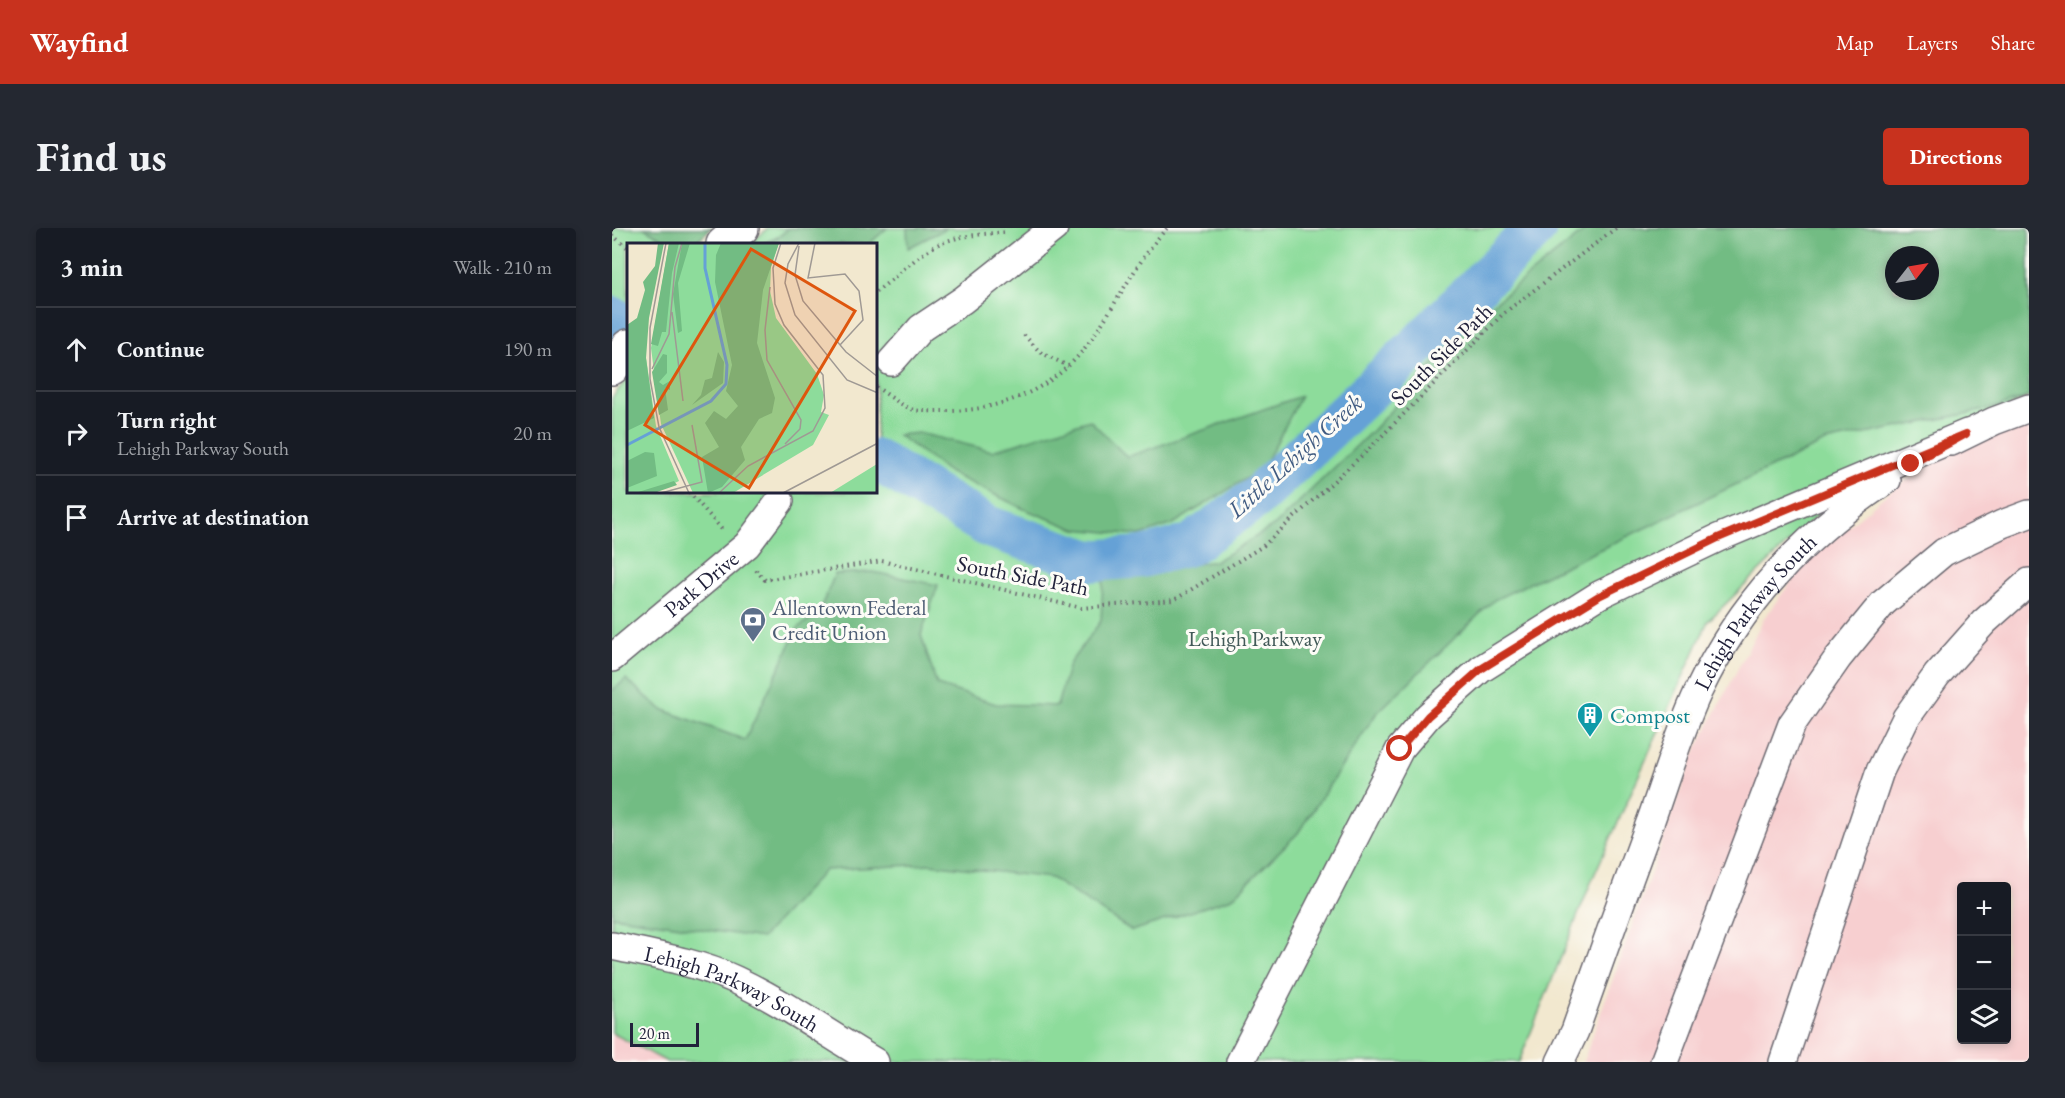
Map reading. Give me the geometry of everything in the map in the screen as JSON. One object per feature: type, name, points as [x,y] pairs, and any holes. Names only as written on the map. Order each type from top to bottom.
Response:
[{"type":"main road","points":[[612,368],[627,347]]},
{"type":"lane","points":[[891,362],[921,328],[963,300],[1049,232]]},
{"type":"lane","name":"Lehigh Parkway South","points":[[1560,1062],[1575,1031],[1676,745],[1698,692],[1726,642],[1753,601],[1785,563],[1820,529],[1859,499],[1911,464],[1966,434],[2029,408]]},
{"type":"lane","points":[[1240,1062],[1400,749],[1428,716],[1481,669],[1599,596],[1718,538],[1966,434]]},
{"type":"lane","name":"Park Drive","points":[[612,658],[740,552],[780,501]]},
{"type":"lane","points":[[1664,1062],[1792,724],[1838,658],[1883,603],[1944,552],[2002,524],[2029,514]]},
{"type":"lane","points":[[1783,1062],[1880,771],[1906,718],[1937,675],[1984,622],[2029,582]]},
{"type":"lane","name":"Lehigh Parkway South","points":[[612,946],[664,957],[734,979],[761,992],[875,1062]]},
{"type":"path","points":[[878,388],[912,409],[958,412],[989,408],[1032,391],[1054,379],[1084,349],[1152,244],[1167,228]]},
{"type":"path","name":"South Side Path","points":[[691,494],[765,580],[882,561],[1081,608],[1174,600],[1263,546],[1370,448],[1504,313],[1616,228]]},
{"type":"path","points":[[878,290],[937,245],[987,234],[1017,231],[1049,232]]},
{"type":"path","points":[[612,235],[627,247]]},
{"type":"path","points":[[1024,335],[1040,352],[1068,366]]},
{"type":"shaded area","points":[[2029,421],[2029,1062],[1583,1062],[1693,756],[1764,618],[1806,562],[1893,489],[1955,449]]},
{"type":"shaded area","points":[[612,1033],[667,1062],[612,1062]]},
{"type":"green space","points":[[612,228],[711,228],[695,243],[627,243],[627,314],[612,333]]},
{"type":"green space","points":[[644,228],[711,228],[695,243],[669,243]]},
{"type":"green space","name":"Lehigh Parkway","points":[[768,228],[2029,228],[2029,397],[1844,489],[1708,621],[1592,880],[1519,1062],[667,1062],[612,1033],[612,398],[627,378],[627,494],[878,494],[878,243],[751,243]]},
{"type":"green space","points":[[789,228],[887,228],[870,243],[764,243],[778,237]]},
{"type":"green space","points":[[907,228],[947,228],[908,248]]},
{"type":"green space","points":[[1588,228],[2029,228],[2029,397],[1990,409],[1825,442],[1494,600],[1376,714],[1298,833],[1232,898],[1132,931],[1051,878],[930,864],[825,870],[762,938],[612,916],[612,691],[626,679],[661,709],[745,740],[798,628],[819,612],[835,574],[873,572],[938,585],[921,635],[937,685],[996,704],[1057,706],[1069,664],[1101,621],[1103,581],[1134,573],[1216,561],[1275,525],[1372,431],[1474,319]]},
{"type":"green space","points":[[1301,396],[1263,468],[1173,524],[1140,535],[1075,529],[1024,509],[950,473],[898,435],[919,433],[992,451],[1090,420],[1127,457]]},
{"type":"waterway","name":"Little Lehigh Creek","points":[[878,461],[989,527],[1090,561],[1142,557],[1190,545],[1256,498],[1416,347],[1536,228]]},
{"type":"waterway","name":"Little Lehigh Creek","points":[[612,317],[627,325]]},
{"type":"place","name":"Allentown Federal Credit Union","points":[[753,643]]},
{"type":"place","name":"Compost","points":[[1590,738]]},
{"type":"route","points":[[1400,749],[1428,716],[1481,669],[1599,596],[1718,538],[1966,434],[1911,464]]}]
